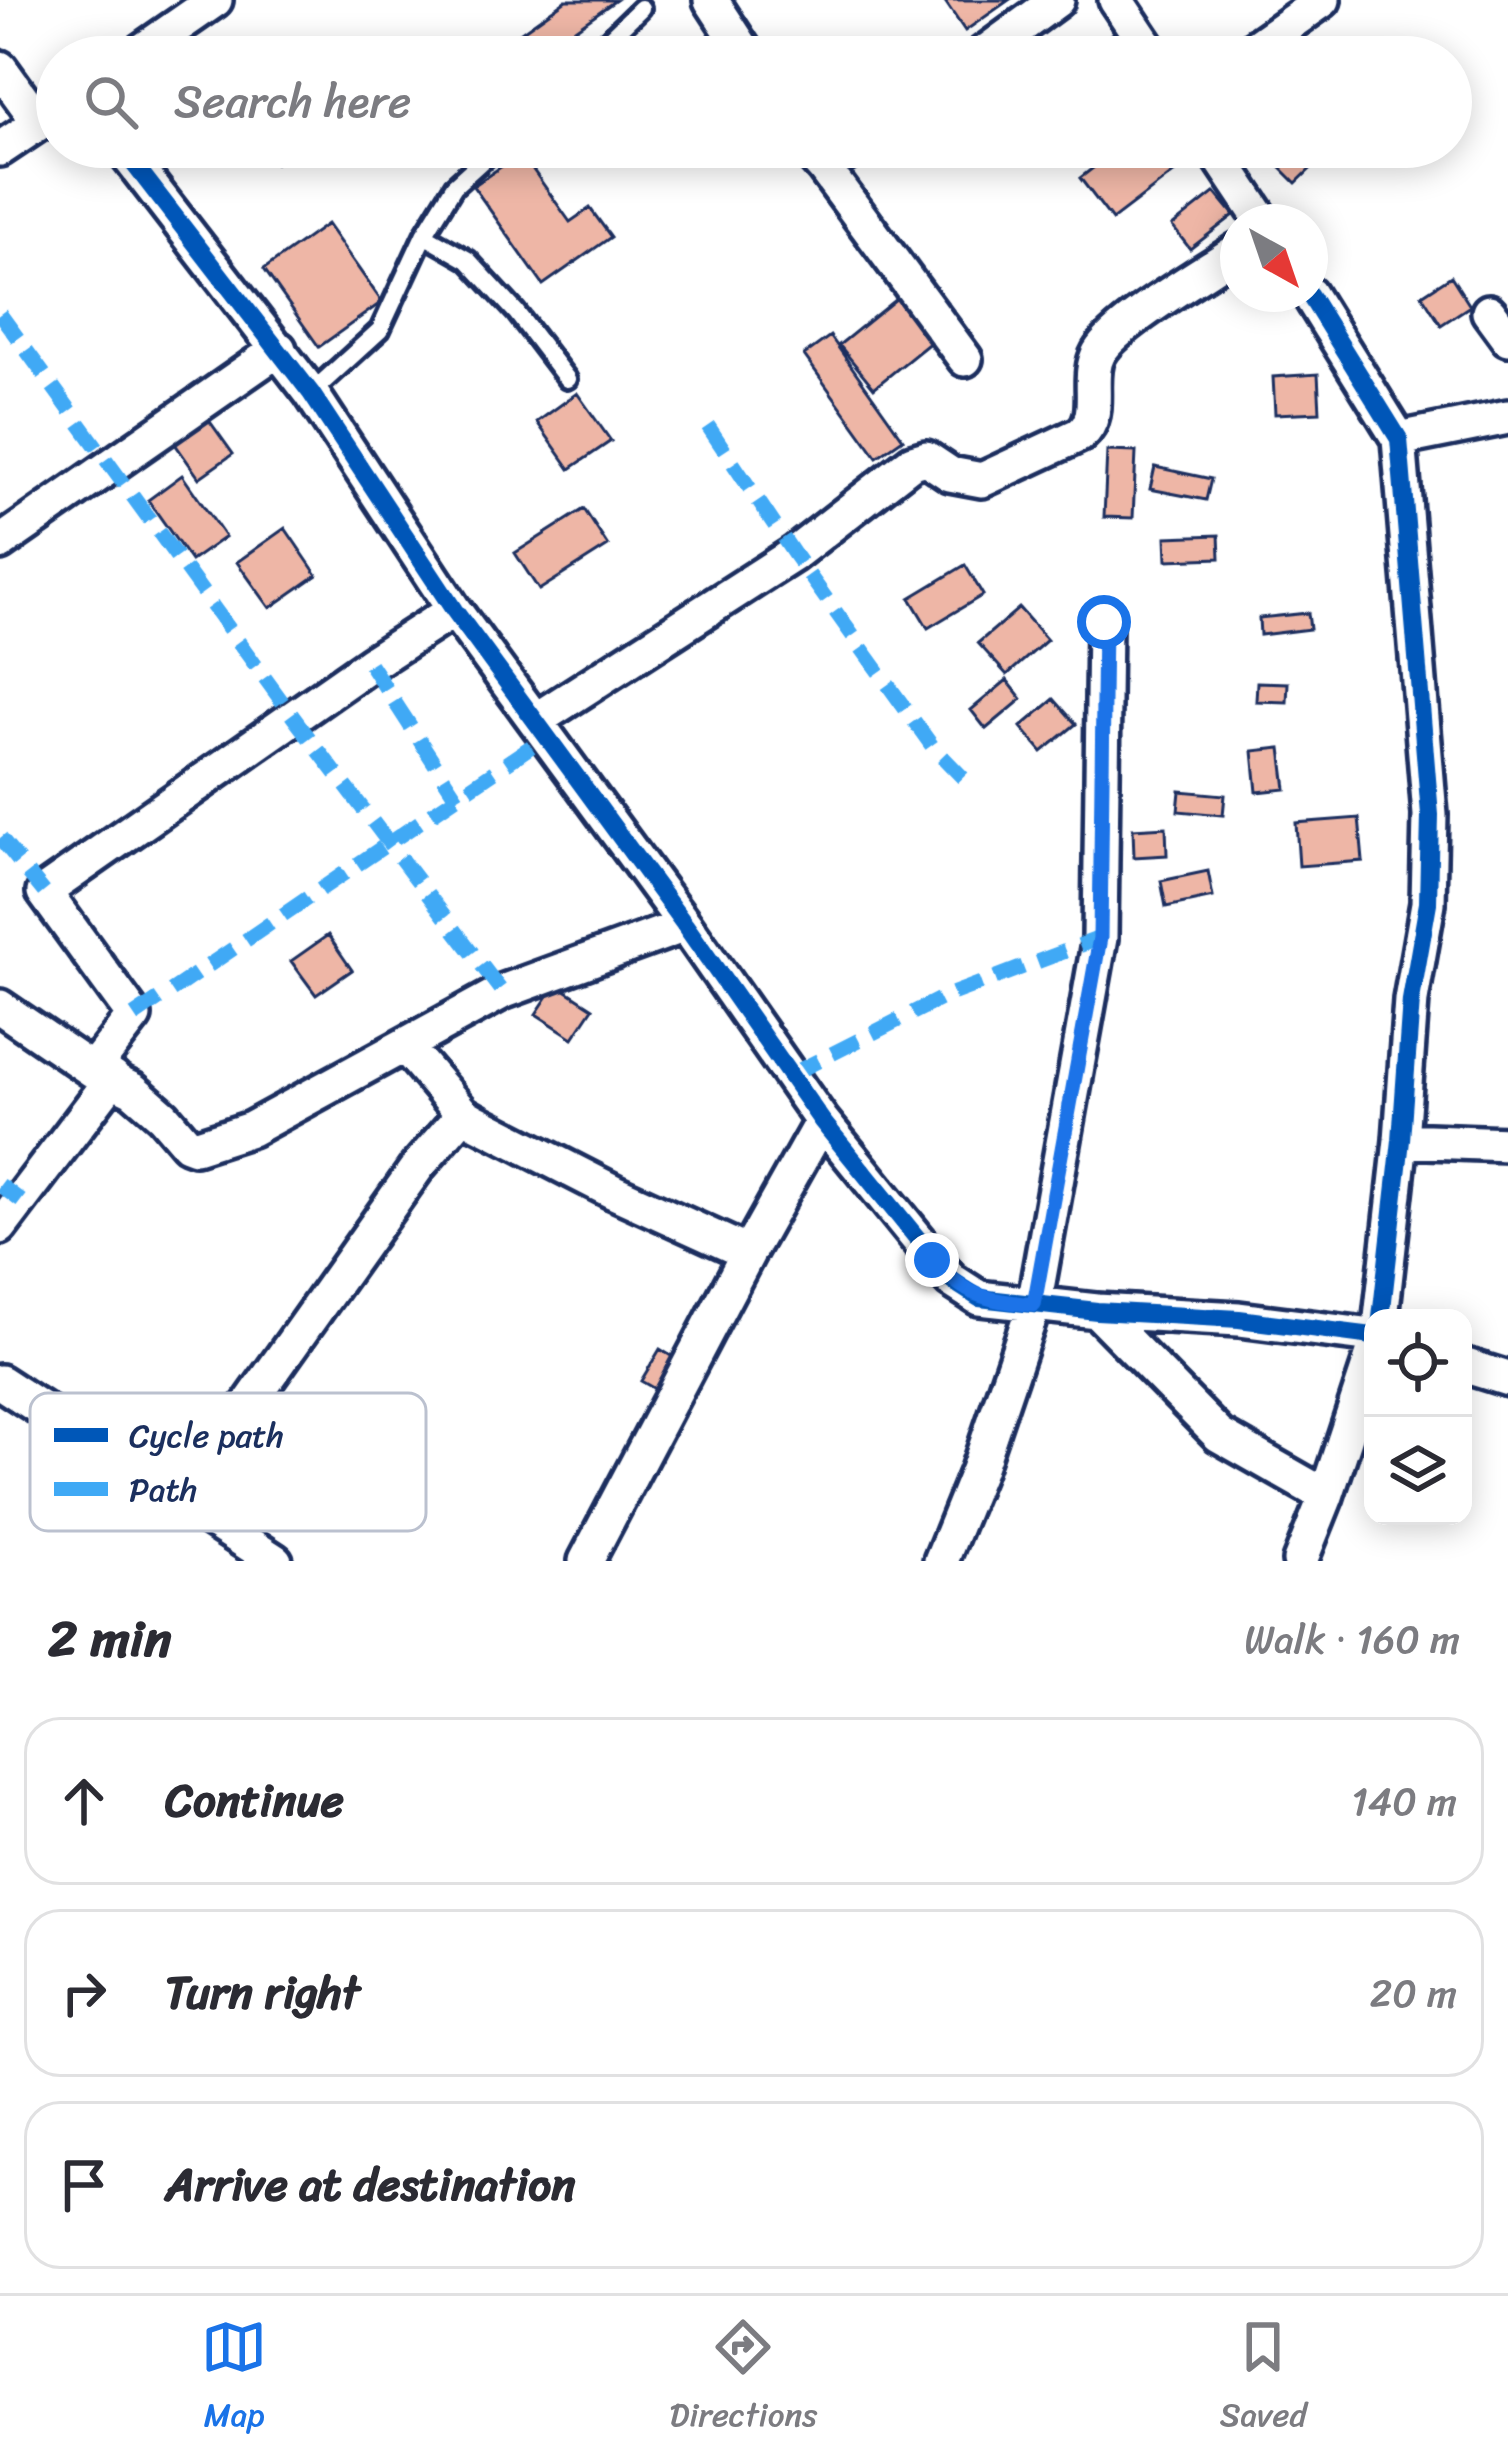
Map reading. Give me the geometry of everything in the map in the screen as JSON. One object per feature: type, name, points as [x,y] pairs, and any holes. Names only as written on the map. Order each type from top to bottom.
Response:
[{"type":"street","points":[[164,36],[215,0]]},
{"type":"street","points":[[711,0],[734,36]]},
{"type":"street","points":[[1008,36],[1057,0]]},
{"type":"street","points":[[1116,0],[1140,36]]},
{"type":"street","points":[[1272,36],[1323,0]]},
{"type":"street","points":[[0,68],[36,104]]},
{"type":"street","points":[[0,149],[36,124]]},
{"type":"street","points":[[137,168],[311,393],[454,610],[822,1121],[951,1280],[979,1298],[1239,1319],[1364,1335]]},
{"type":"street","points":[[823,168],[965,359]]},
{"type":"street","points":[[1227,168],[1251,204]]},
{"type":"street","points":[[536,720],[794,554],[912,463],[926,458],[950,474],[982,480],[1081,434],[1092,421],[1094,366],[1107,342],[1220,263]]},
{"type":"street","points":[[1320,312],[1399,439],[1430,815],[1428,903],[1411,1000],[1382,1309]]},
{"type":"street","points":[[0,543],[279,349]]},
{"type":"street","points":[[1399,439],[1508,417]]},
{"type":"street","points":[[0,1227],[102,1074],[134,1016],[44,892],[454,610]]},
{"type":"street","points":[[941,1561],[978,1470],[1034,1305],[1100,938],[1104,622]]},
{"type":"street","points":[[0,1007],[133,1090],[195,1148],[250,1129],[502,992],[685,925]]},
{"type":"street","points":[[404,1046],[463,1114],[614,1192],[748,1253]]},
{"type":"street","points":[[257,1393],[418,1166],[463,1114]]},
{"type":"street","points":[[586,1561],[822,1121]]},
{"type":"street","points":[[1401,1140],[1508,1144]]},
{"type":"street","points":[[1097,1311],[1219,1435],[1326,1496]]},
{"type":"street","points":[[1472,1368],[1508,1379]]},
{"type":"street","points":[[1300,1561],[1364,1381]]},
{"type":"street","points":[[0,1382],[30,1402]]},
{"type":"street","points":[[227,1531],[275,1561]]},
{"type":"lane","points":[[612,36],[641,8]]},
{"type":"lane","points":[[311,393],[380,330],[424,235],[454,186],[474,168]]},
{"type":"lane","points":[[424,235],[467,260],[516,312],[567,379]]},
{"type":"building","points":[[566,0],[616,0],[565,36],[515,36]]},
{"type":"building","points":[[944,0],[1009,0],[965,31]]},
{"type":"building","points":[[499,168],[532,168],[570,222],[590,208],[611,237],[543,285],[473,186]]},
{"type":"building","points":[[1093,168],[1180,168],[1112,220],[1080,178]]},
{"type":"building","points":[[1281,168],[1311,168],[1296,183]]},
{"type":"building","points":[[1215,192],[1225,204],[1220,204],[1220,226],[1190,249],[1172,226]]},
{"type":"building","points":[[327,224],[382,302],[319,347],[264,269]]},
{"type":"building","points":[[1451,276],[1470,306],[1441,325],[1422,295]]},
{"type":"building","points":[[902,294],[937,337],[874,388],[839,345]]},
{"type":"building","points":[[830,336],[903,439],[877,457],[804,355]]},
{"type":"building","points":[[1318,374],[1320,412],[1275,414],[1273,377]]},
{"type":"building","points":[[577,393],[611,441],[570,469],[537,422]]},
{"type":"building","points":[[206,416],[233,454],[199,478],[173,441]]},
{"type":"building","points":[[1107,451],[1136,452],[1133,518],[1104,517]]},
{"type":"building","points":[[1155,467],[1211,479],[1206,500],[1150,489]]},
{"type":"building","points":[[182,475],[225,537],[191,561],[148,500]]},
{"type":"building","points":[[584,509],[608,546],[539,590],[515,553]]},
{"type":"building","points":[[285,528],[317,575],[270,608],[237,562]]},
{"type":"building","points":[[1219,535],[1220,558],[1167,560],[1166,537]]},
{"type":"building","points":[[965,565],[983,595],[928,628],[910,598]]},
{"type":"building","points":[[1019,608],[1047,640],[1007,675],[978,643]]},
{"type":"building","points":[[1308,613],[1310,629],[1260,635],[1259,618]]},
{"type":"building","points":[[1007,680],[1022,699],[986,729],[971,710]]},
{"type":"building","points":[[1257,682],[1288,683],[1287,702],[1256,701]]},
{"type":"building","points":[[1054,699],[1076,724],[1042,752],[1021,727]]},
{"type":"building","points":[[1281,748],[1286,789],[1257,792],[1253,751]]},
{"type":"building","points":[[1180,791],[1225,795],[1223,815],[1178,811]]},
{"type":"building","points":[[1359,818],[1363,861],[1299,866],[1296,823]]},
{"type":"building","points":[[1166,827],[1167,855],[1134,857],[1133,829]]},
{"type":"building","points":[[1208,871],[1213,897],[1166,907],[1161,881]]},
{"type":"building","points":[[328,935],[352,970],[316,995],[291,961]]},
{"type":"building","points":[[556,984],[593,1008],[573,1038],[536,1014]]},
{"type":"building","points":[[660,1349],[679,1361],[660,1392],[641,1381]]},
{"type":"marked path","points":[[0,314],[294,718],[502,992]]},
{"type":"marked path","points":[[708,426],[932,746],[968,783]]},
{"type":"marked path","points":[[370,664],[457,798]]},
{"type":"marked path","points":[[134,1016],[545,737]]},
{"type":"marked path","points":[[0,838],[44,892]]},
{"type":"marked path","points":[[792,1074],[944,997],[1100,938]]},
{"type":"marked path","points":[[0,1185],[21,1201]]},
{"type":"cycle path","points":[[137,168],[311,393],[454,610],[822,1121],[951,1280],[979,1298],[1239,1319],[1364,1335]]},
{"type":"cycle path","points":[[1320,312],[1399,439],[1430,815],[1428,903],[1411,1000],[1382,1309]]},
{"type":"route","points":[[932,1260],[951,1280],[979,1298],[1034,1305],[1104,902],[1104,622]]}]
